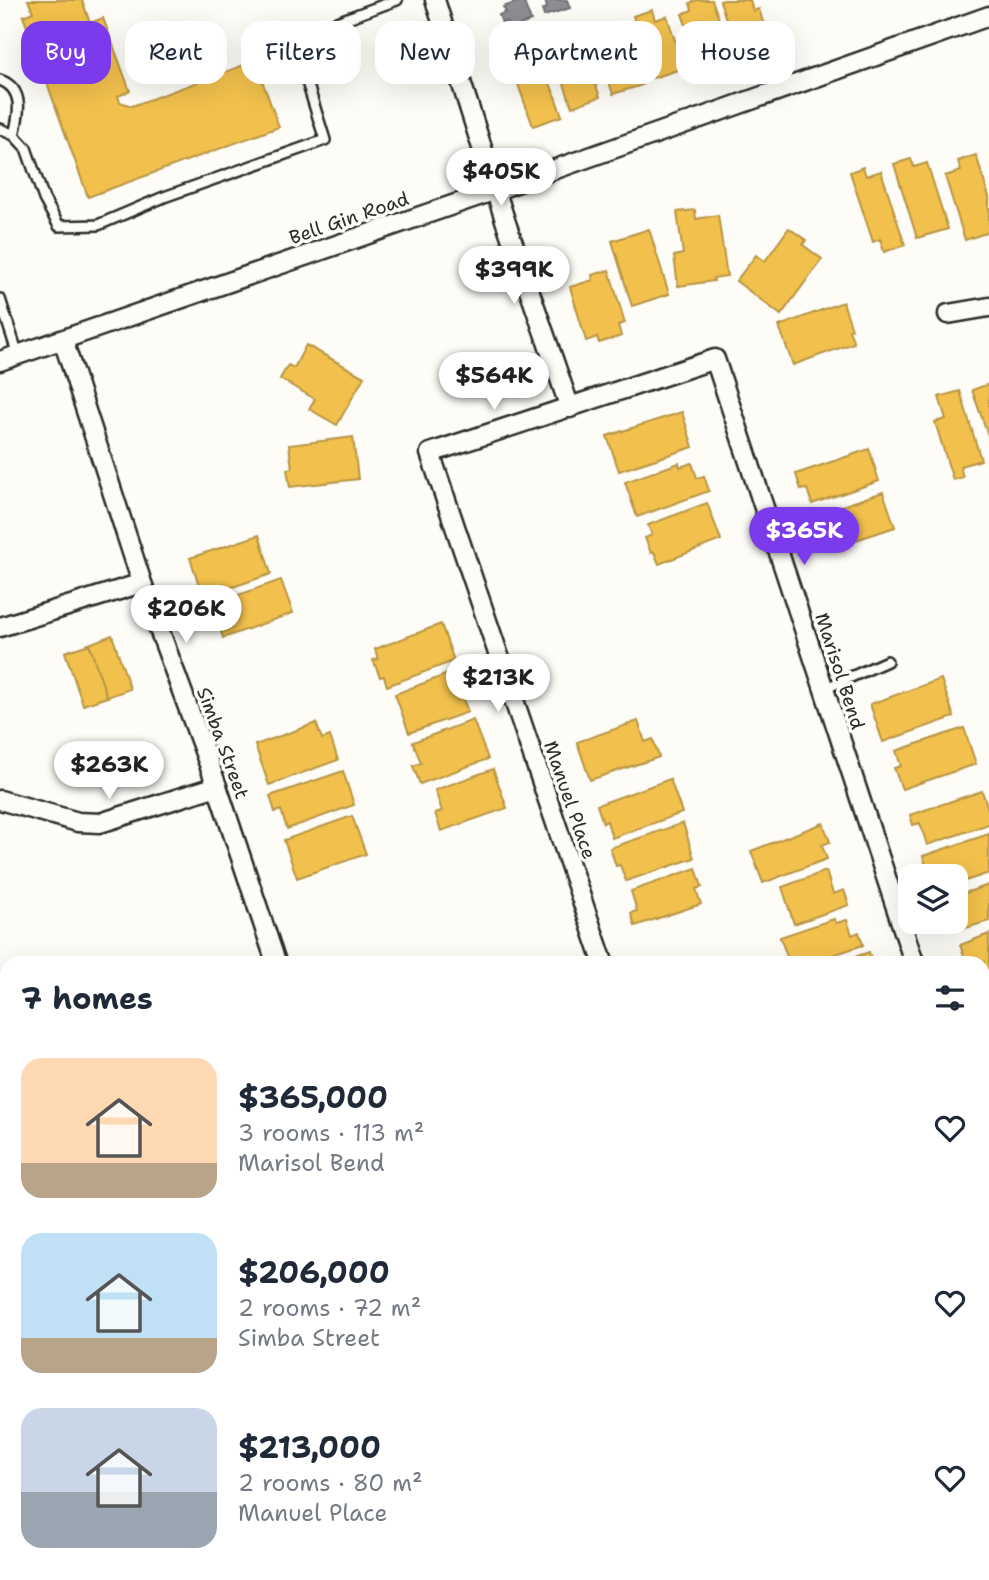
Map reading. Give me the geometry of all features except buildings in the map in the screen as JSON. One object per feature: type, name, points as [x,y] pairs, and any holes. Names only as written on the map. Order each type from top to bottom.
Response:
[{"type":"street","points":[[435,0],[495,190],[570,408]]},
{"type":"street","name":"Bell Gin Road","points":[[0,361],[989,16]]},
{"type":"street","points":[[948,314],[989,307]]},
{"type":"street","name":"Simba Street","points":[[63,340],[142,583],[217,786],[274,956]]},
{"type":"street","name":"Marisol Bend","points":[[430,453],[715,359],[912,956]]},
{"type":"street","name":"Manuel Place","points":[[430,453],[601,956]]},
{"type":"street","points":[[0,627],[142,583]]},
{"type":"street","points":[[0,800],[78,822],[100,823],[217,786]]},
{"type":"lane","points":[[0,129],[14,135],[26,148],[44,198],[59,226],[98,225],[164,197],[325,140],[298,53],[309,32],[397,0]]},
{"type":"lane","points":[[0,80],[6,82],[16,95],[20,110],[14,135]]},
{"type":"lane","points":[[0,299],[18,355]]},
{"type":"lane","points":[[824,689],[887,661]]}]
